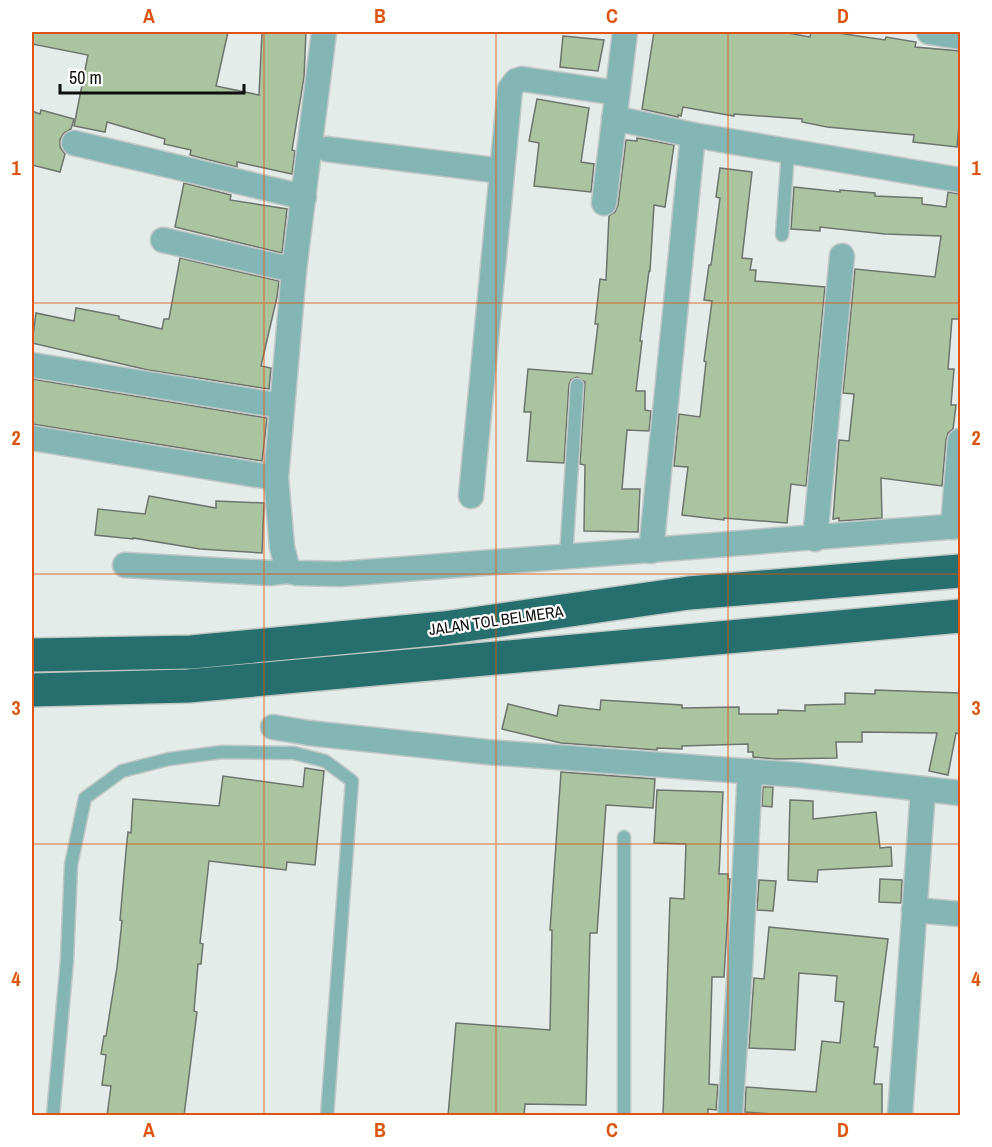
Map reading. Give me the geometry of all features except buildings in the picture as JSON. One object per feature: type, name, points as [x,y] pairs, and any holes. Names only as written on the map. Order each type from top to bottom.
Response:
[{"type":"highway","name":"JALAN TOL BELMERA","points":[[32,655],[191,652],[444,628],[689,593],[960,571]]},
{"type":"highway","name":"JALAN TOL BELMERA","points":[[32,690],[188,686],[960,616]]},
{"type":"street","points":[[288,571],[282,547],[276,478],[294,270],[324,32]]},
{"type":"street","points":[[604,203],[625,32]]},
{"type":"street","points":[[929,32],[960,37]]},
{"type":"street","points":[[471,496],[510,89],[516,81],[522,79],[617,93]]},
{"type":"street","points":[[614,118],[693,135],[788,151],[960,176]]},
{"type":"street","points":[[651,551],[693,135]]},
{"type":"street","points":[[75,144],[304,197]]},
{"type":"street","points":[[326,149],[502,171]]},
{"type":"street","points":[[163,240],[294,270]]},
{"type":"street","points":[[815,539],[842,256]]},
{"type":"street","points":[[32,365],[282,406]]},
{"type":"street","points":[[32,438],[276,478]]},
{"type":"street","points":[[125,565],[270,573],[288,571],[340,574],[957,527],[960,441]]},
{"type":"street","points":[[273,727],[487,752],[799,775],[960,793]]},
{"type":"street","points":[[730,1116],[750,771]]},
{"type":"street","points":[[900,1116],[923,789]]},
{"type":"street","points":[[914,910],[960,914]]},
{"type":"lane","points":[[782,235],[788,151]]},
{"type":"lane","points":[[566,557],[577,385]]},
{"type":"lane","points":[[53,1116],[67,960],[71,865],[85,798],[122,771],[169,759],[222,752],[294,753],[325,761],[352,782],[327,1116]]},
{"type":"lane","points":[[624,837],[624,1116]]}]
